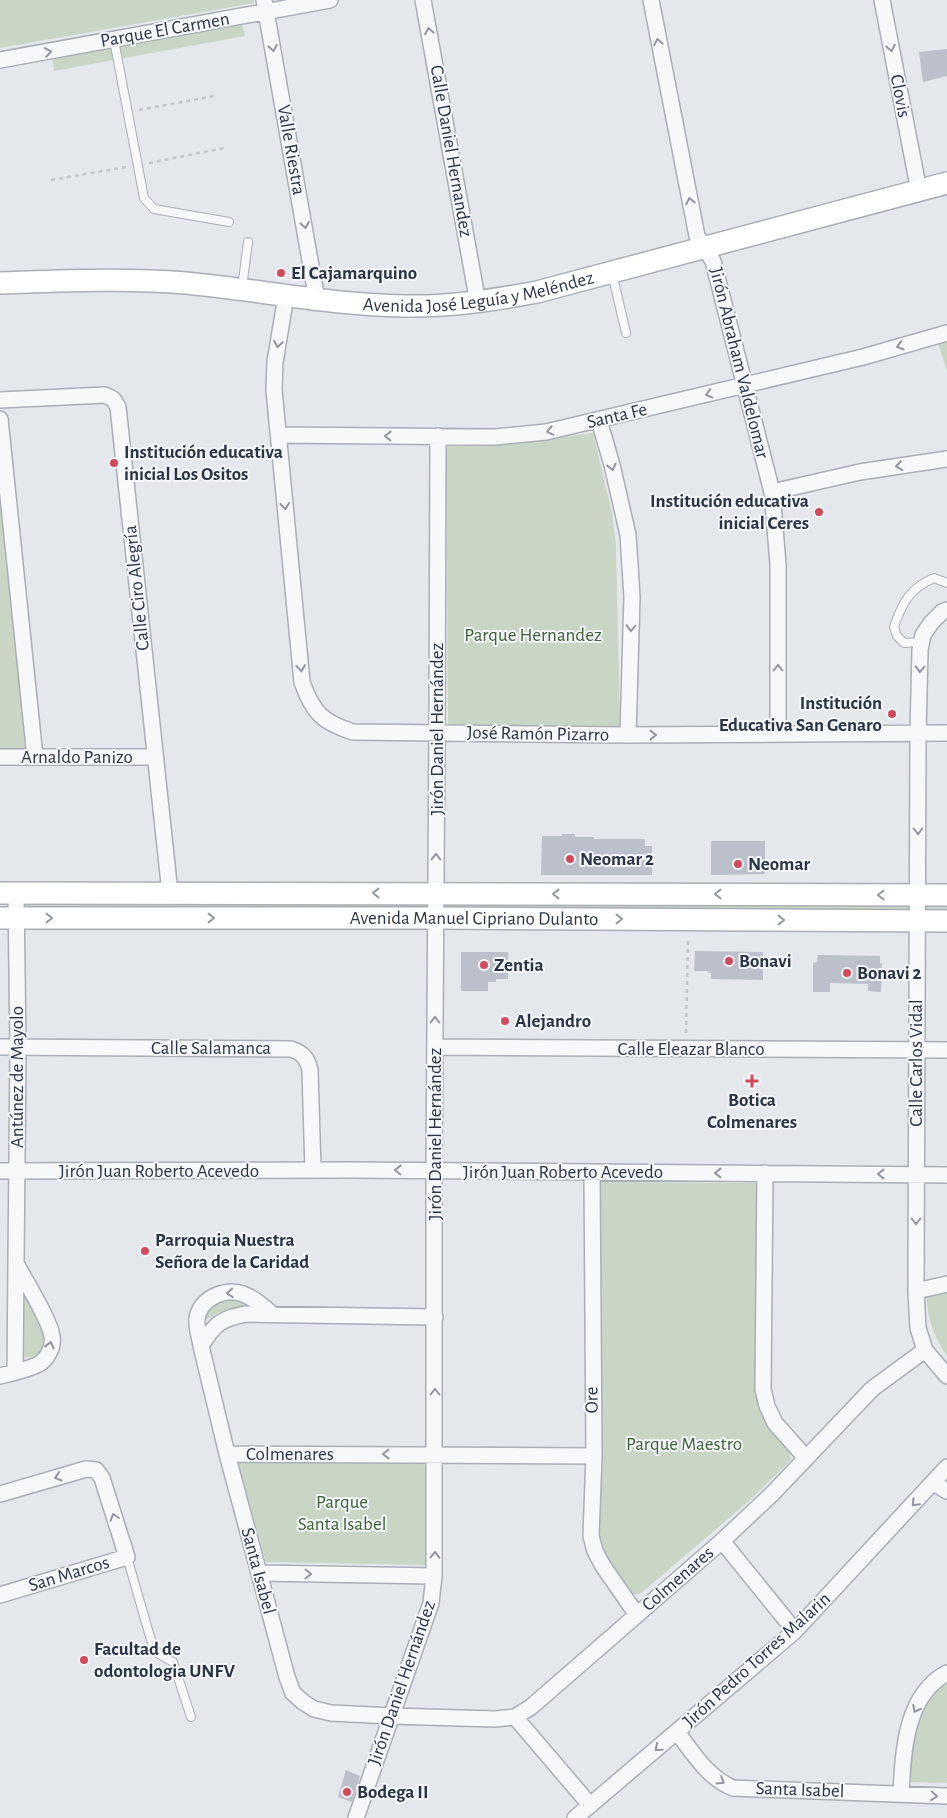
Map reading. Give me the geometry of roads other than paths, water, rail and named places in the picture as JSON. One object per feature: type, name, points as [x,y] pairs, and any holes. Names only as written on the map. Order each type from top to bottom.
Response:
[{"type":"main road","name":"Avenida José Leguía y Meléndez","points":[[0,283],[74,280],[148,281],[242,290],[317,300],[407,306],[478,302],[537,292],[612,273],[947,183]]},
{"type":"main road","name":"Avenida Manuel Cipriano Dulanto","points":[[8,893],[947,895]]},
{"type":"main road","name":"Avenida Manuel Cipriano Dulanto","points":[[8,918],[947,921]]},
{"type":"street","name":"Parque El Carmen","points":[[0,60],[114,40],[265,6],[330,0]]},
{"type":"street","name":"Calle Daniel Hernandez","points":[[423,0],[478,302]]},
{"type":"street","name":"Jirón Abraham Valdelomar","points":[[651,0],[697,236],[713,261],[772,492],[778,564],[778,734]]},
{"type":"street","name":"Clovis","points":[[882,0],[919,191]]},
{"type":"street","name":"Valle Riestra","points":[[265,6],[317,300]]},
{"type":"street","name":"José Ramón Pizarro","points":[[286,296],[275,362],[274,390],[302,682],[309,701],[319,714],[332,725],[353,732],[628,735],[947,733]]},
{"type":"street","name":"Santa Fe","points":[[278,435],[495,437],[546,432],[863,357],[947,333]]},
{"type":"street","name":"Calle Ciro Alegría","points":[[0,400],[105,395],[113,398],[118,406],[170,893]]},
{"type":"street","points":[[0,419],[36,757]]},
{"type":"street","points":[[599,420],[628,534],[632,597],[628,735]]},
{"type":"street","name":"Jirón Daniel Hernández","points":[[358,1817],[431,1603],[434,1576],[438,436]]},
{"type":"street","points":[[772,492],[860,472],[947,459]]},
{"type":"street","name":"Calle Carlos Vidal","points":[[947,610],[942,612],[931,623],[922,642],[918,733],[916,1050],[916,1291],[918,1328],[924,1350],[947,1376]]},
{"type":"street","name":"Arnaldo Panizo","points":[[0,757],[154,757]]},
{"type":"street","name":"Antúnez de Mayolo","points":[[8,893],[8,918],[18,1048],[15,1262],[7,1296],[7,1374],[38,1364],[46,1358],[51,1348],[52,1337],[42,1311],[15,1262]]},
{"type":"street","name":"Calle Salamanca","points":[[0,1047],[290,1048],[301,1053],[307,1060],[310,1070],[313,1170]]},
{"type":"street","name":"Calle Eleazar Blanco","points":[[436,1047],[947,1050]]},
{"type":"street","name":"Jirón Juan Roberto Acevedo","points":[[0,1172],[313,1170],[947,1175]]},
{"type":"street","name":"Ore","points":[[592,1172],[594,1456],[591,1536],[594,1551],[637,1615]]},
{"type":"street","points":[[765,1174],[763,1389],[767,1406],[775,1423],[806,1458]]},
{"type":"street","points":[[916,1291],[947,1284]]},
{"type":"street","name":"Santa Isabel","points":[[272,1314],[241,1293],[231,1292],[218,1294],[207,1300],[200,1308],[197,1320],[201,1346],[227,1454],[287,1677],[293,1693],[314,1709],[331,1713],[392,1716]]},
{"type":"street","points":[[201,1346],[209,1332],[219,1322],[232,1316],[246,1314],[435,1317]]},
{"type":"street","name":"Colmenares","points":[[392,1716],[495,1719],[515,1717],[531,1708],[722,1541],[872,1389],[924,1350]]},
{"type":"street","name":"Colmenares","points":[[227,1454],[594,1456]]},
{"type":"street","name":"Jirón Pedro Torres Malarin","points":[[575,1818],[795,1631],[947,1467]]},
{"type":"street","name":"San Marcos","points":[[0,1494],[86,1469],[96,1470],[102,1478],[127,1557],[0,1595]]},
{"type":"street","points":[[934,1483],[947,1491]]},
{"type":"street","points":[[722,1541],[795,1631]]},
{"type":"street","points":[[259,1573],[434,1576]]},
{"type":"street","points":[[901,1794],[903,1759],[912,1716],[931,1685],[947,1673]]},
{"type":"street","points":[[515,1717],[590,1806]]},
{"type":"street","name":"Santa Isabel","points":[[677,1732],[710,1774],[722,1784],[733,1788],[947,1796]]},
{"type":"lane","points":[[114,40],[144,198],[154,209],[229,222]]},
{"type":"lane","points":[[242,290],[248,242]]},
{"type":"lane","points":[[612,273],[626,333]]},
{"type":"lane","points":[[922,642],[904,643],[897,636],[894,627],[900,609],[911,593],[921,584],[934,578],[947,583]]},
{"type":"lane","points":[[127,1557],[153,1647],[159,1654],[173,1662],[192,1717]]},
{"type":"place","name":"El Cajamarquino","points":[[281,273]]},
{"type":"place","name":"Institución educativa inicial Los Ositos","points":[[114,463]]},
{"type":"place","name":"Institución educativa inicial Ceres","points":[[819,512]]},
{"type":"place","name":"Institución Educativa San Genaro","points":[[892,714]]},
{"type":"place","name":"Neomar 2","points":[[570,859]]},
{"type":"place","name":"Neomar","points":[[738,864]]},
{"type":"place","name":"Bonavi","points":[[729,961]]},
{"type":"place","name":"Zentia","points":[[484,965]]},
{"type":"place","name":"Bonavi 2","points":[[847,973]]},
{"type":"place","name":"Alejandro","points":[[505,1021]]},
{"type":"place","name":"Botica Colmenares","points":[[752,1081]]},
{"type":"place","name":"Parroquia Nuestra Señora de la Caridad","points":[[145,1251]]},
{"type":"place","name":"Facultad de odontologia UNFV","points":[[84,1660]]},
{"type":"place","name":"Bodega II","points":[[347,1792]]},
{"type":"park label","name":"Parque Hernandez","points":[[533,635]]},
{"type":"park label","name":"Parque Maestro","points":[[684,1444]]},
{"type":"park label","name":"Parque Santa Isabel","points":[[342,1513]]}]
